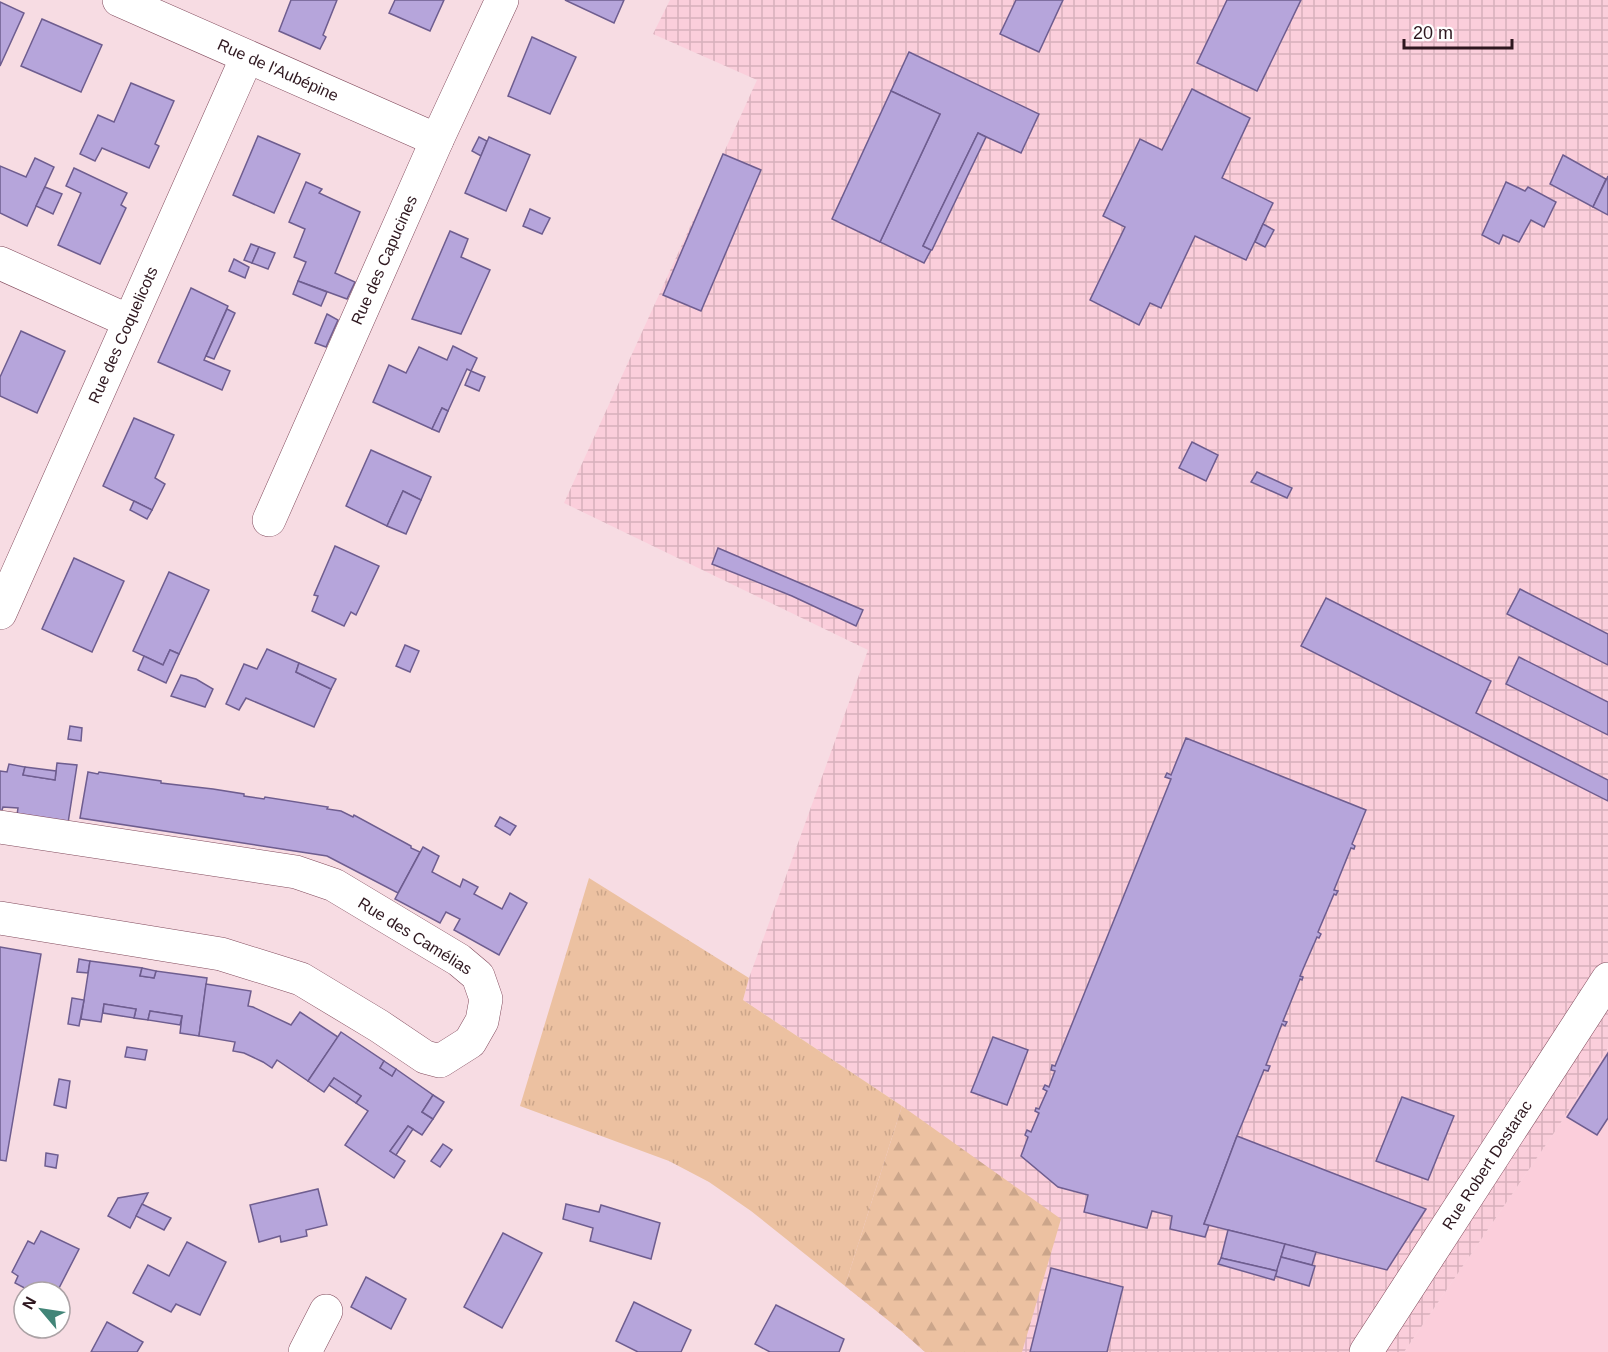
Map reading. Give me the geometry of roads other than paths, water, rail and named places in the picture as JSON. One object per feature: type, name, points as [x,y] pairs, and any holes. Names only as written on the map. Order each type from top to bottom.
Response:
[{"type":"street","name":"Rue de l'Aubépine","points":[[119,0],[437,140]]},
{"type":"street","name":"Rue des Capucines","points":[[269,520],[437,140],[502,0]]},
{"type":"street","name":"Rue des Coquelicots","points":[[0,613],[247,57]]},
{"type":"street","points":[[0,263],[129,321]]},
{"type":"street","name":"Rue des Camélias","points":[[0,827],[296,872],[334,885],[459,960],[478,976],[486,999],[482,1021],[470,1042],[440,1061],[425,1057],[301,979],[221,954],[0,918]]},
{"type":"street","name":"Rue Robert Destarac","points":[[1366,1352],[1608,979]]},
{"type":"street","points":[[305,1352],[326,1311]]}]
